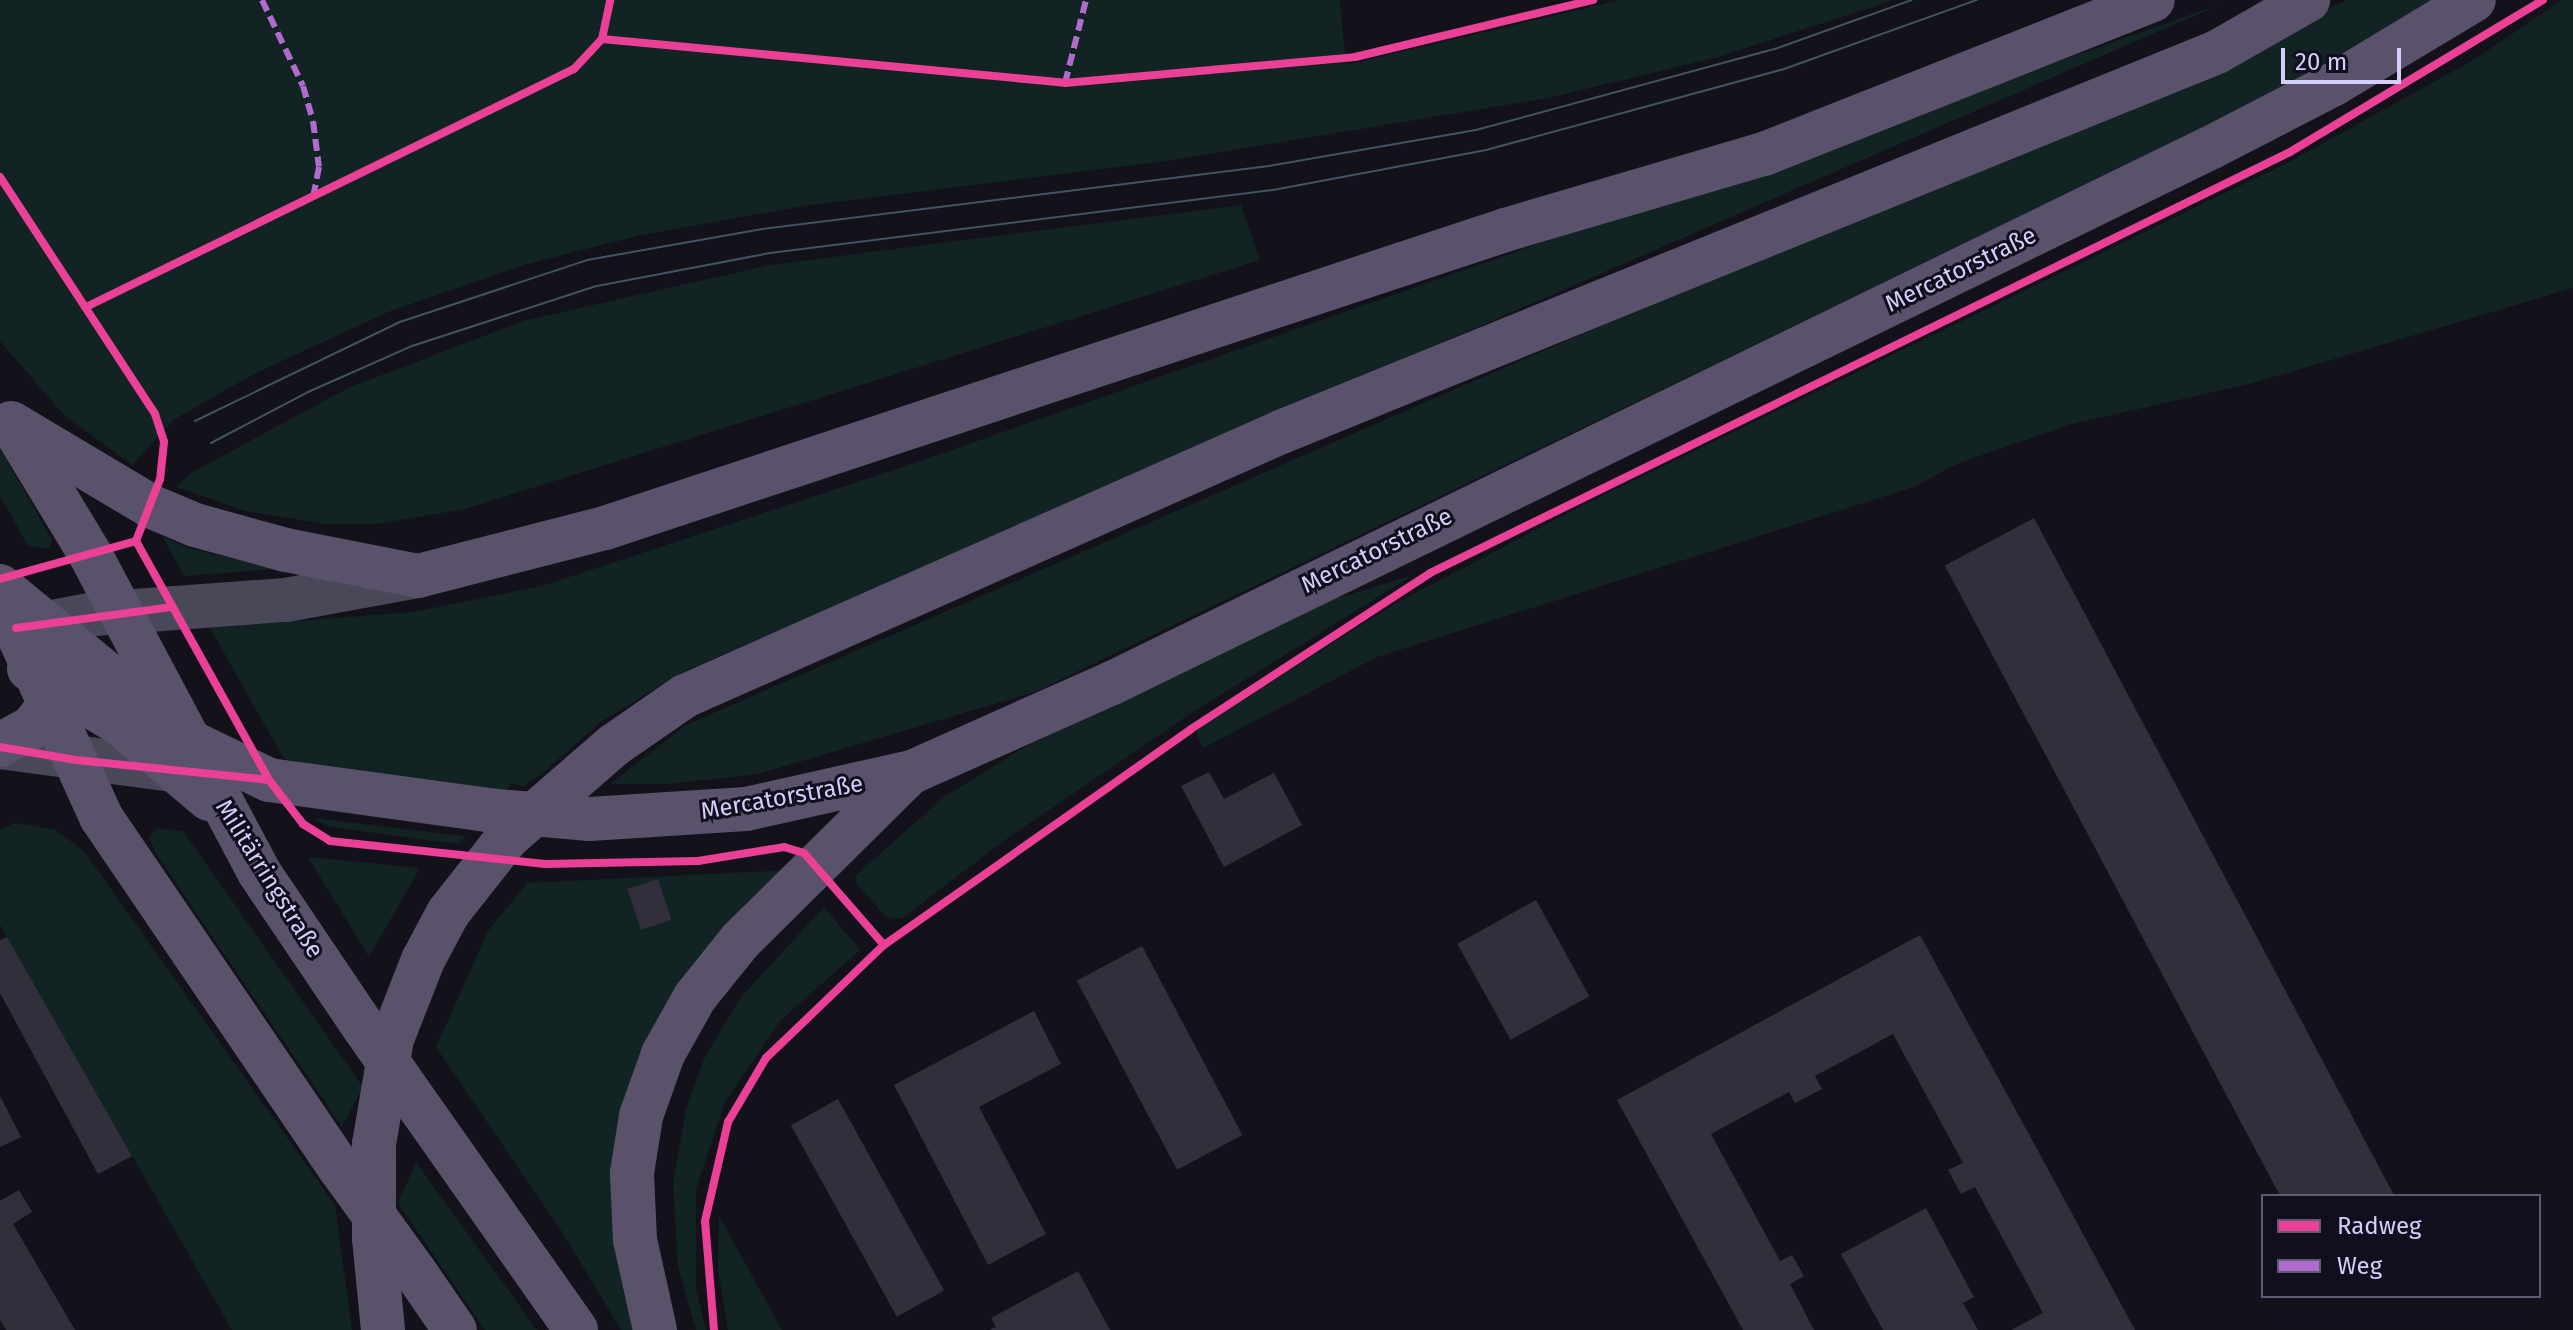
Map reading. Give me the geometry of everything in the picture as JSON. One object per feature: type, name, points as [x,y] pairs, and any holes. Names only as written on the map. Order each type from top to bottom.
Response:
[{"type":"main road","points":[[6,413],[150,506],[195,525],[286,550],[418,576],[605,528],[1505,230],[1764,154],[2153,0]]},
{"type":"main road","points":[[383,1330],[374,1239],[374,1144],[392,1039],[423,960],[448,913],[507,838],[614,745],[685,696],[1281,432],[2217,52],[2308,0]]},
{"type":"main road","name":"Mercatorstraße","points":[[269,780],[487,810],[590,819],[746,809],[912,772],[1110,684],[2210,148],[2334,84],[2474,0]]},
{"type":"main road","points":[[0,746],[90,554],[6,413]]},
{"type":"main road","points":[[0,586],[46,644],[119,723],[190,762]]},
{"type":"main road","points":[[46,644],[76,760],[101,817],[339,1167],[455,1330]]},
{"type":"main road","name":"Militärringstraße","points":[[46,644],[190,762],[365,1029],[576,1330]]},
{"type":"main road","points":[[655,1330],[635,1240],[632,1173],[641,1116],[663,1054],[695,997],[740,941],[912,772]]},
{"type":"street","points":[[46,644],[418,576]]},
{"type":"street","name":"Mercatorstraße","points":[[0,746],[76,760],[190,762],[269,780]]},
{"type":"shaded area","points":[[0,0],[1340,0],[1346,65],[1620,0],[1894,0],[1718,57],[1549,98],[1160,162],[809,205],[642,235],[527,264],[388,312],[256,373],[173,420],[132,465],[63,414],[0,341]]},
{"type":"shaded area","points":[[2347,0],[2434,0],[2284,86],[2100,178],[1035,692],[758,774],[669,784],[610,784],[686,725]]},
{"type":"shaded area","points":[[2562,0],[2573,0],[2573,288],[2253,383],[2072,424],[1959,463],[1914,487],[1377,657],[1203,748],[1195,730],[1393,605],[1579,507],[2289,162],[2475,59]]},
{"type":"shaded area","points":[[2224,3],[683,672],[602,721],[539,776],[523,786],[511,784],[501,795],[284,759],[210,628],[413,612],[542,586],[906,466]]},
{"type":"shaded area","points":[[1241,205],[1260,260],[465,509],[377,524],[325,524],[245,511],[177,487],[189,474],[348,388],[523,321],[769,265]]},
{"type":"shaded area","points":[[0,448],[52,540],[49,548],[29,547],[0,496]]},
{"type":"shaded area","points":[[162,536],[189,548],[275,569],[184,576]]},
{"type":"shaded area","points":[[1413,575],[1187,716],[1005,840],[901,919],[886,917],[856,883],[855,876],[944,797],[1026,746],[1328,601]]},
{"type":"shaded area","points":[[312,818],[465,836],[459,844],[330,827]]},
{"type":"shaded area","points":[[14,823],[54,829],[84,851],[335,1205],[352,1330],[232,1330],[0,925],[0,830]]},
{"type":"shaded area","points":[[158,828],[183,831],[363,1087],[342,1127],[156,854],[149,837]]},
{"type":"shaded area","points":[[308,857],[420,868],[369,957]]},
{"type":"shaded area","points":[[790,870],[645,1055],[641,1330],[621,1330],[564,1235],[436,1047],[488,931],[527,883]]},
{"type":"shaded area","points":[[824,907],[860,950],[781,1020],[725,1102],[696,1189],[696,1290],[706,1330],[696,1330],[678,1266],[673,1183],[686,1109],[704,1059],[741,997]]},
{"type":"shaded area","points":[[416,1162],[537,1330],[485,1330],[398,1203]]},
{"type":"shaded area","points":[[719,1216],[782,1330],[728,1330],[718,1270]]},
{"type":"building","points":[[2034,518],[2393,1194],[2279,1194],[1945,565]]},
{"type":"building","points":[[1209,772],[1224,799],[1274,773],[1302,825],[1224,867],[1181,786]]},
{"type":"building","points":[[658,879],[671,920],[641,930],[628,889]]},
{"type":"building","points":[[1536,900],[1589,996],[1511,1040],[1457,944]]},
{"type":"building","points":[[1920,935],[2135,1330],[2011,1330],[2043,1313],[1975,1187],[1961,1194],[1948,1170],[1963,1163],[1893,1034],[1815,1076],[1822,1089],[1795,1103],[1789,1092],[1711,1134],[1780,1261],[1792,1255],[1804,1276],[1790,1284],[1814,1330],[1743,1330],[1617,1100]]},
{"type":"building","points":[[7,937],[132,1156],[98,1174],[0,993],[0,940]]},
{"type":"building","points":[[1142,946],[1242,1135],[1177,1170],[1077,981]]},
{"type":"building","points":[[1034,1011],[1061,1064],[979,1107],[1046,1234],[988,1265],[894,1085]]},
{"type":"building","points":[[0,1096],[21,1137],[0,1147]]},
{"type":"building","points":[[838,1099],[944,1291],[897,1317],[791,1125]]},
{"type":"building","points":[[19,1190],[32,1212],[13,1224],[75,1330],[6,1330],[0,1320],[0,1201]]},
{"type":"building","points":[[1926,1208],[1974,1297],[1963,1303],[1978,1330],[1883,1330],[1841,1254]]},
{"type":"building","points":[[1078,1271],[1110,1330],[989,1330],[996,1327],[991,1318]]},
{"type":"tram line","points":[[195,421],[400,322],[587,260],[762,229],[1269,166],[1476,130],[1775,49],[1912,0]]},
{"type":"tram line","points":[[211,443],[308,392],[412,346],[597,286],[770,253],[1273,190],[1486,150],[1784,69],[1977,0]]},
{"type":"marked path","points":[[262,0],[303,86],[313,121],[319,167],[313,197]]},
{"type":"marked path","points":[[1065,83],[1086,0]]},
{"type":"cycle path","points":[[86,307],[574,69],[602,39],[610,0]]},
{"type":"cycle path","points":[[602,39],[1065,83],[1355,57],[1593,0]]},
{"type":"cycle path","points":[[714,1330],[705,1221],[728,1122],[766,1058],[884,945],[1191,729],[1430,573],[2290,152],[2543,0]]},
{"type":"cycle path","points":[[0,177],[155,414],[164,442],[160,479],[136,541],[269,780],[303,824],[330,841],[545,864],[698,861],[784,847],[804,853],[884,945]]},
{"type":"cycle path","points":[[0,579],[136,541]]},
{"type":"cycle path","points":[[16,628],[171,607]]},
{"type":"cycle path","points":[[0,747],[76,760],[269,780]]}]
